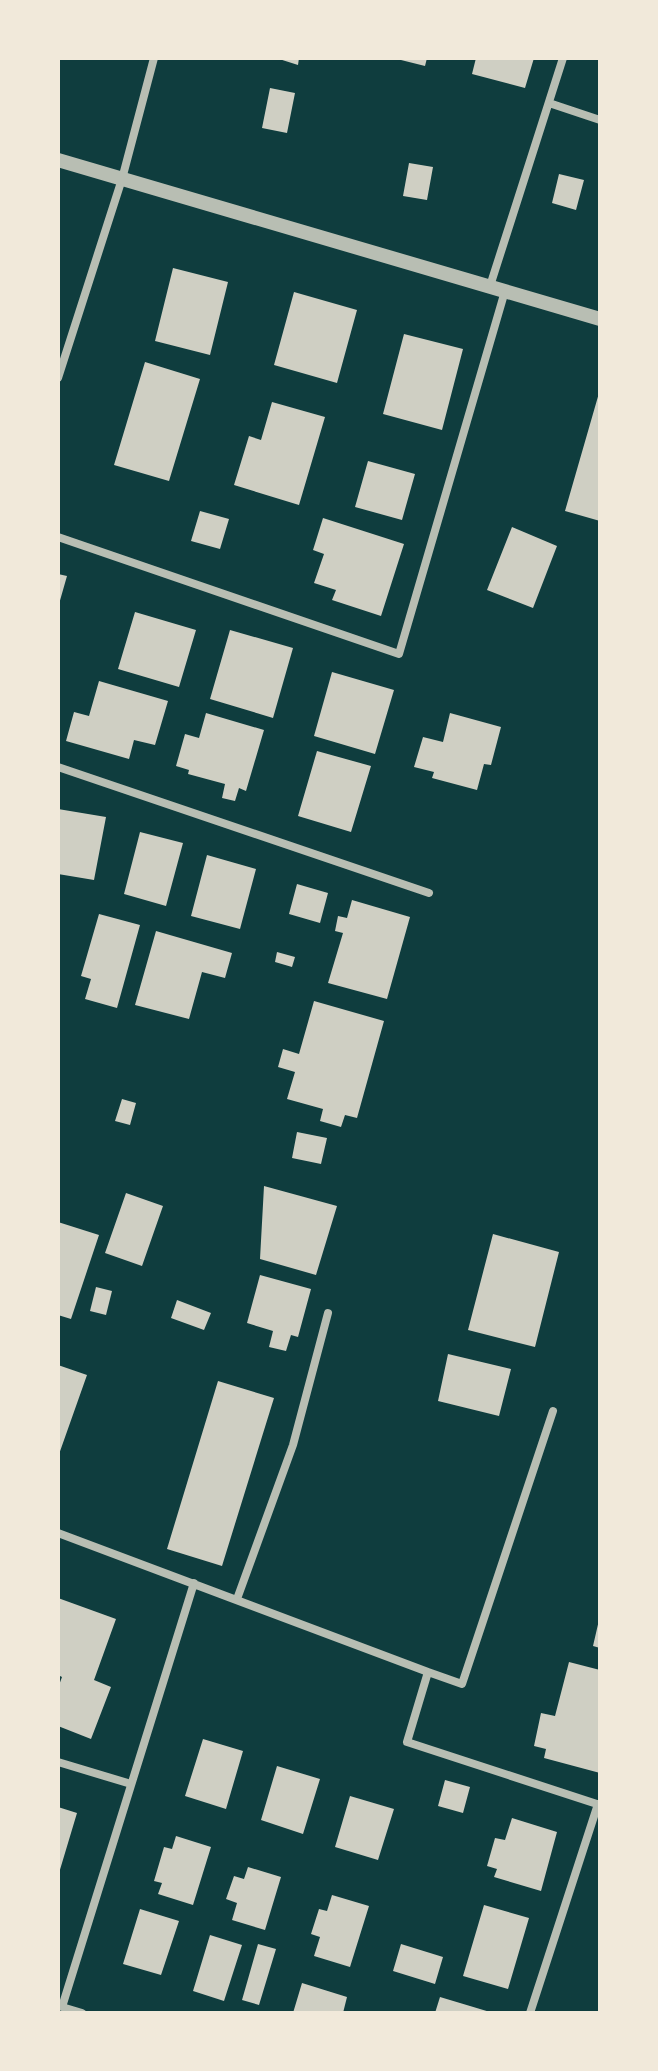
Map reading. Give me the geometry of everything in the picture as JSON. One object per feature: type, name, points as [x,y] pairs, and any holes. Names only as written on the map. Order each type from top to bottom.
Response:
[{"type":"street","points":[[58,378],[122,179],[154,58]]},
{"type":"street","points":[[490,286],[563,58]]},
{"type":"street","points":[[549,103],[600,120]]},
{"type":"street","points":[[58,160],[600,319]]},
{"type":"street","points":[[58,537],[399,654],[505,291]]},
{"type":"street","points":[[58,767],[429,893]]},
{"type":"street","points":[[237,1599],[293,1445],[328,1313]]},
{"type":"street","points":[[58,1533],[462,1684],[553,1411]]},
{"type":"street","points":[[82,2013],[60,2006],[194,1583]]},
{"type":"street","points":[[428,1672],[407,1742],[599,1805],[530,2013]]},
{"type":"street","points":[[58,1762],[131,1784]]},
{"type":"building","points":[[276,58],[299,58],[298,65]]},
{"type":"building","points":[[393,58],[427,58],[425,66]]},
{"type":"building","points":[[476,58],[534,58],[525,88],[472,74]]},
{"type":"building","points":[[270,88],[295,93],[287,133],[262,128]]},
{"type":"building","points":[[409,163],[433,167],[427,200],[403,196]]},
{"type":"building","points":[[559,174],[584,180],[576,210],[552,203]]},
{"type":"building","points":[[173,268],[228,282],[210,355],[155,341]]},
{"type":"building","points":[[294,292],[357,310],[337,383],[274,365]]},
{"type":"building","points":[[404,334],[463,349],[442,430],[383,414]]},
{"type":"building","points":[[145,362],[200,379],[169,481],[114,465]]},
{"type":"building","points":[[600,393],[600,521],[565,511]]},
{"type":"building","points":[[272,402],[325,417],[299,505],[234,485],[249,436],[261,440]]},
{"type":"building","points":[[368,461],[415,474],[402,520],[355,507]]},
{"type":"building","points":[[200,511],[229,519],[220,549],[191,541]]},
{"type":"building","points":[[323,518],[404,544],[381,616],[332,600],[336,590],[314,583],[324,554],[313,550]]},
{"type":"building","points":[[512,527],[557,546],[533,608],[487,590]]},
{"type":"building","points":[[58,574],[67,576],[59,604],[58,604]]},
{"type":"building","points":[[135,612],[196,630],[179,687],[118,669]]},
{"type":"building","points":[[230,630],[293,648],[273,718],[210,699]]},
{"type":"building","points":[[332,672],[394,690],[375,754],[314,736]]},
{"type":"building","points":[[99,681],[168,701],[155,745],[134,740],[129,759],[66,741],[74,712],[89,716]]},
{"type":"building","points":[[206,713],[264,730],[246,791],[239,788],[235,801],[222,798],[225,784],[188,774],[189,770],[176,766],[185,734],[199,738]]},
{"type":"building","points":[[450,713],[501,727],[491,765],[484,764],[477,790],[432,778],[434,772],[414,767],[423,737],[443,742]]},
{"type":"building","points":[[317,751],[371,766],[351,832],[298,816]]},
{"type":"building","points":[[58,809],[106,817],[94,880],[58,874]]},
{"type":"building","points":[[140,832],[183,843],[166,906],[124,894]]},
{"type":"building","points":[[207,855],[256,869],[240,929],[191,916]]},
{"type":"building","points":[[297,884],[328,893],[320,923],[289,914]]},
{"type":"building","points":[[352,900],[410,917],[387,999],[328,983],[343,933],[335,931],[338,916],[347,918]]},
{"type":"building","points":[[99,914],[140,925],[117,1008],[85,999],[91,979],[81,976]]},
{"type":"building","points":[[156,931],[232,953],[225,978],[202,972],[189,1019],[135,1005]]},
{"type":"building","points":[[277,952],[295,957],[292,967],[275,962]]},
{"type":"building","points":[[314,1001],[384,1021],[357,1118],[345,1115],[341,1127],[320,1121],[323,1109],[287,1099],[295,1072],[278,1067],[283,1049],[299,1054]]},
{"type":"building","points":[[122,1099],[136,1103],[130,1125],[115,1121]]},
{"type":"building","points":[[297,1132],[327,1138],[321,1164],[292,1158]]},
{"type":"building","points":[[264,1186],[337,1206],[316,1275],[260,1259]]},
{"type":"building","points":[[126,1193],[163,1206],[142,1266],[105,1253]]},
{"type":"building","points":[[58,1222],[99,1235],[71,1319],[58,1315]]},
{"type":"building","points":[[493,1234],[559,1252],[535,1347],[468,1330]]},
{"type":"building","points":[[260,1275],[311,1289],[298,1337],[291,1335],[286,1351],[269,1347],[273,1331],[247,1323]]},
{"type":"building","points":[[96,1287],[112,1291],[106,1315],[90,1311]]},
{"type":"building","points":[[177,1300],[211,1313],[204,1330],[171,1318]]},
{"type":"building","points":[[448,1354],[511,1369],[499,1416],[438,1401]]},
{"type":"building","points":[[58,1365],[87,1375],[58,1457]]},
{"type":"building","points":[[218,1381],[274,1398],[222,1566],[167,1549]]},
{"type":"building","points":[[58,1598],[116,1619],[94,1680],[111,1687],[91,1739],[58,1726],[58,1688],[62,1677],[58,1675]]},
{"type":"building","points":[[600,1620],[600,1648],[593,1646]]},
{"type":"building","points":[[569,1662],[600,1670],[600,1773],[544,1758],[546,1749],[534,1746],[541,1713],[555,1716]]},
{"type":"building","points":[[203,1739],[243,1751],[226,1809],[185,1796]]},
{"type":"building","points":[[277,1766],[320,1779],[303,1834],[261,1820]]},
{"type":"building","points":[[445,1780],[470,1787],[463,1813],[438,1806]]},
{"type":"building","points":[[350,1796],[394,1809],[378,1860],[335,1847]]},
{"type":"building","points":[[58,1807],[77,1813],[59,1873],[58,1873]]},
{"type":"building","points":[[512,1818],[557,1832],[541,1891],[494,1877],[497,1869],[487,1866],[495,1838],[505,1840]]},
{"type":"building","points":[[176,1836],[211,1847],[193,1905],[158,1894],[162,1883],[154,1881],[164,1847],[172,1849]]},
{"type":"building","points":[[248,1867],[281,1877],[265,1930],[232,1920],[237,1903],[226,1899],[234,1876],[244,1879]]},
{"type":"building","points":[[332,1895],[369,1906],[350,1967],[314,1956],[320,1937],[311,1934],[319,1909],[327,1911]]},
{"type":"building","points":[[484,1905],[529,1918],[508,1989],[463,1976]]},
{"type":"building","points":[[140,1909],[179,1921],[161,1975],[123,1964]]},
{"type":"building","points":[[210,1935],[242,1945],[224,2001],[193,1991]]},
{"type":"building","points":[[258,1944],[276,1949],[259,2005],[242,2000]]},
{"type":"building","points":[[401,1944],[443,1957],[435,1984],[393,1971]]},
{"type":"building","points":[[302,1983],[347,1997],[343,2013],[293,2013]]},
{"type":"building","points":[[440,1997],[490,2012],[490,2013],[435,2013]]}]
